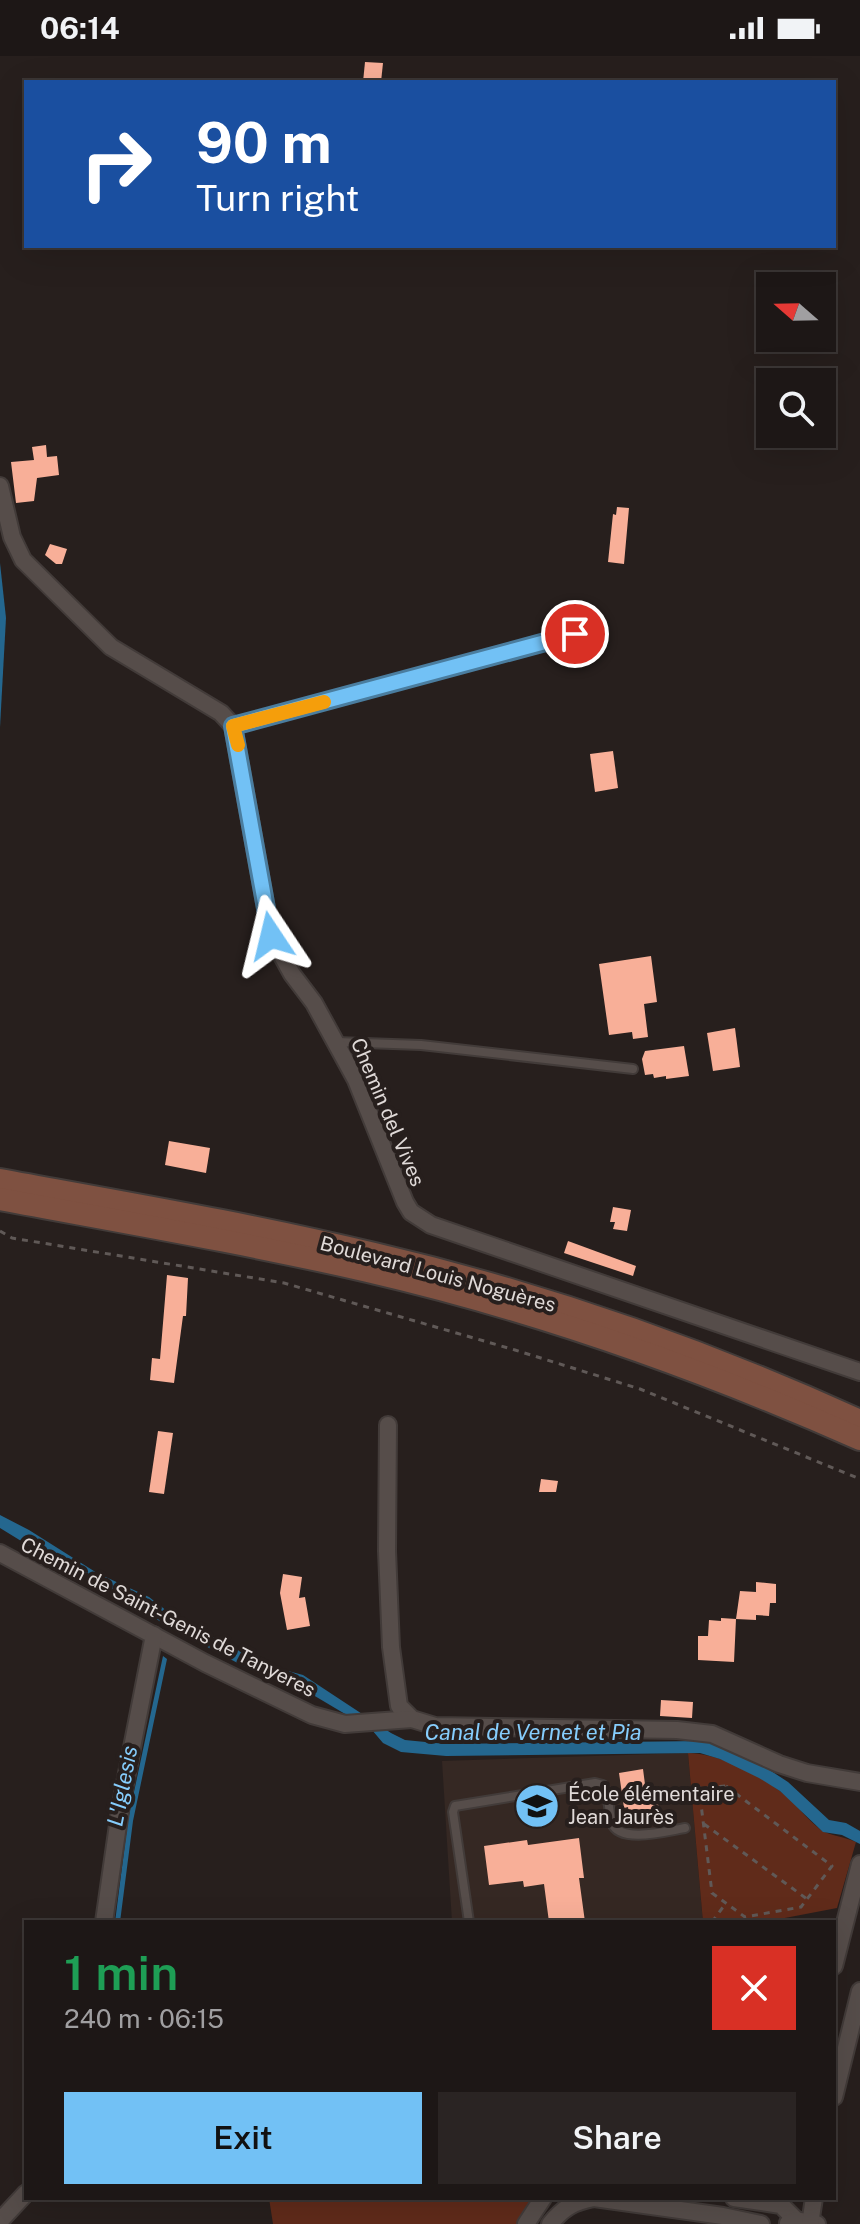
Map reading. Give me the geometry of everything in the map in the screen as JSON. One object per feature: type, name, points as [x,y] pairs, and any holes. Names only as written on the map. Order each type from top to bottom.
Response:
[{"type":"main road","name":"Boulevard Louis Noguères","points":[[0,1180],[302,1238],[508,1289],[689,1349],[860,1421]]},
{"type":"main road","name":"Boulevard Louis Noguères","points":[[0,1199],[255,1247],[370,1272],[501,1306],[683,1367],[860,1439]]},
{"type":"street","points":[[0,486],[12,537],[23,560],[111,647],[221,713],[233,726]]},
{"type":"street","name":"Chemin del Vives","points":[[233,726],[271,936],[292,974],[314,1003],[356,1080],[411,1212],[431,1225],[860,1372]]},
{"type":"street","points":[[388,1425],[387,1551],[391,1647],[399,1706],[412,1719],[435,1726],[677,1730],[712,1734],[779,1764],[807,1773],[860,1782]]},
{"type":"street","name":"Chemin de Saint-Genis de Tanyeres","points":[[0,1553],[312,1715],[345,1724],[412,1719]]},
{"type":"street","points":[[104,1920],[121,1804],[154,1635]]},
{"type":"street","points":[[836,1958],[859,1867]]},
{"type":"street","points":[[836,2089],[860,1991]]},
{"type":"street","points":[[0,2221],[24,2195]]},
{"type":"street","points":[[526,2224],[542,2200]]},
{"type":"street","points":[[550,2224],[563,2209],[583,2200]]},
{"type":"street","points":[[608,2200],[761,2224]]},
{"type":"street","points":[[758,2200],[782,2202],[804,2223],[813,2200]]},
{"type":"street","points":[[779,2224],[782,2202]]},
{"type":"lane","points":[[233,726],[575,634]]},
{"type":"lane","points":[[336,1042],[421,1045],[633,1069]]},
{"type":"lane","points":[[469,1920],[453,1812],[455,1806],[595,1783],[603,1785],[607,1791],[613,1826],[618,1831],[638,1835],[685,1828]]},
{"type":"path","points":[[0,1231],[12,1238],[284,1283],[501,1345],[640,1389],[860,1479]]},
{"type":"path","points":[[726,1786],[832,1866],[807,1899],[801,1907],[745,1917],[712,1893],[699,1788],[726,1786]]},
{"type":"path","points":[[704,1824],[807,1899]]},
{"type":"path","points":[[713,1920],[726,1903]]},
{"type":"shaded area","points":[[688,1753],[703,1920],[452,1920],[442,1761]]},
{"type":"shaded area","points":[[688,1753],[725,1760],[748,1771],[785,1795],[821,1830],[856,1842],[837,1908],[774,1920],[703,1920]]},
{"type":"shaded area","points":[[269,2200],[533,2200],[519,2224],[273,2224]]},
{"type":"water","points":[[0,563],[6,618],[0,727]]},
{"type":"water","points":[[0,1515],[97,1573],[149,1597],[172,1615],[266,1665],[303,1675],[405,1740],[446,1744],[702,1741],[725,1747],[765,1767],[788,1782],[829,1820],[846,1823],[860,1831],[860,1844],[842,1835],[823,1832],[780,1791],[720,1759],[700,1753],[446,1756],[401,1752],[383,1743],[372,1730],[298,1686],[262,1676],[162,1623],[142,1608],[91,1584],[0,1528]]},
{"type":"water","points":[[163,1656],[167,1659],[133,1821],[120,1920],[115,1920],[128,1820]]},
{"type":"building","points":[[365,62],[383,63],[381,80],[363,80]]},
{"type":"building","points":[[46,445],[47,457],[57,456],[59,475],[37,478],[34,501],[16,503],[11,462],[34,460],[32,447]]},
{"type":"building","points":[[617,507],[629,508],[624,564],[608,562],[613,514],[616,515]]},
{"type":"building","points":[[50,544],[67,549],[62,564],[56,564],[45,555]]},
{"type":"building","points":[[613,751],[618,788],[595,792],[590,754]]},
{"type":"building","points":[[651,956],[657,1002],[644,1004],[648,1037],[633,1039],[632,1032],[609,1035],[599,964]]},
{"type":"building","points":[[735,1028],[740,1067],[713,1071],[707,1033]]},
{"type":"building","points":[[684,1046],[689,1076],[666,1079],[666,1076],[654,1078],[653,1074],[645,1075],[642,1059],[645,1051]]},
{"type":"building","points":[[169,1141],[210,1148],[206,1173],[165,1165]]},
{"type":"building","points":[[613,1207],[631,1210],[627,1231],[613,1229],[615,1222],[610,1222]]},
{"type":"building","points":[[568,1241],[636,1266],[633,1276],[564,1253]]},
{"type":"building","points":[[167,1275],[188,1278],[186,1316],[183,1316],[174,1383],[150,1380],[152,1358],[160,1359]]},
{"type":"building","points":[[158,1431],[173,1433],[164,1494],[149,1492]]},
{"type":"building","points":[[541,1479],[558,1481],[556,1492],[539,1492]]},
{"type":"building","points":[[283,1574],[302,1577],[299,1598],[305,1597],[310,1626],[287,1630],[280,1593]]},
{"type":"building","points":[[756,1582],[776,1584],[776,1603],[770,1603],[769,1616],[756,1615],[756,1620],[736,1619],[740,1591],[756,1592]]},
{"type":"building","points":[[721,1618],[736,1619],[734,1662],[698,1660],[698,1636],[708,1636],[709,1620],[721,1621]]},
{"type":"building","points":[[661,1700],[693,1702],[692,1718],[660,1716]]},
{"type":"building","points":[[643,1769],[646,1792],[656,1791],[660,1815],[630,1820],[628,1807],[624,1808],[619,1773]]},
{"type":"building","points":[[579,1838],[584,1878],[579,1878],[585,1920],[549,1920],[544,1884],[524,1887],[523,1881],[489,1885],[484,1846],[527,1840],[528,1845]]},
{"type":"slow traffic","points":[[238,745],[233,726],[324,702]]},
{"type":"place","name":"École élémentaire Jean Jaurès","points":[[537,1806]]},
{"type":"route","points":[[271,936],[233,726],[575,634]]},
{"type":"water label","name":"Canal de Vernet et Pia","points":[[533,1732]]},
{"type":"water label","name":"L'Iglesis","points":[[122,1786]]}]
